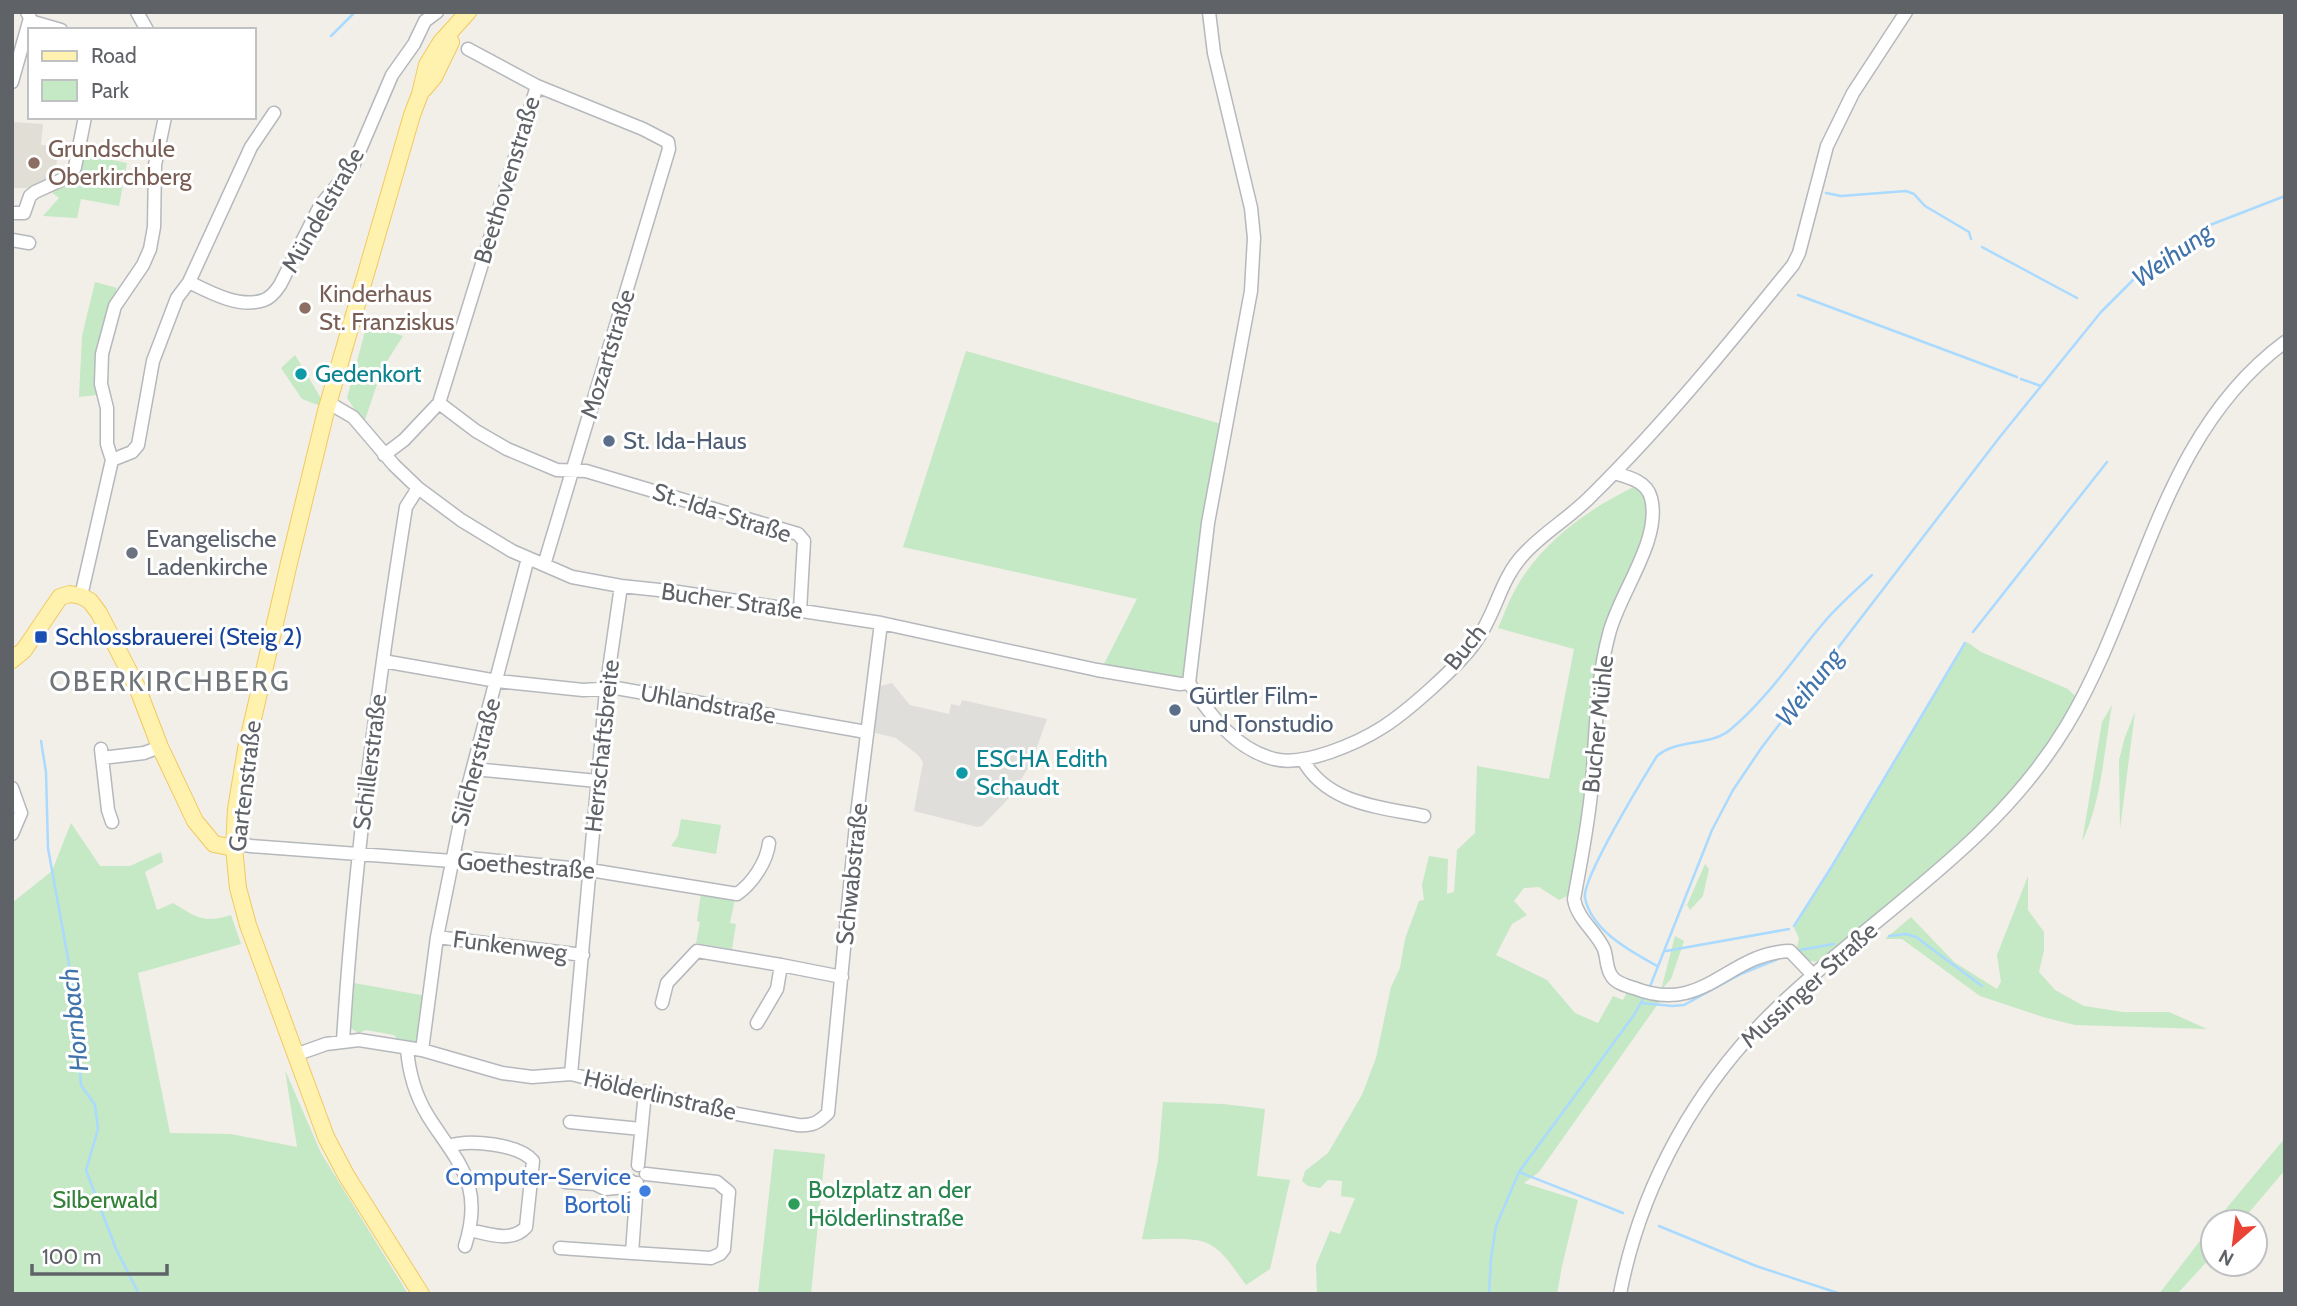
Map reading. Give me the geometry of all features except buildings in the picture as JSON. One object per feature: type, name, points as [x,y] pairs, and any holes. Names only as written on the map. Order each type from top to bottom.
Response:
[{"type":"main road","name":"Gartenstraße","points":[[421,1294],[346,1175],[326,1138],[246,918],[238,888],[234,846],[246,749],[329,403],[420,94],[426,65],[441,42],[463,18]]},
{"type":"main road","points":[[12,660],[24,650],[60,597],[70,594],[81,596],[95,606],[137,687],[160,747],[206,833],[214,844],[234,846]]},
{"type":"main road","points":[[206,833],[222,832],[236,817]]},
{"type":"street","points":[[137,12],[146,28]]},
{"type":"street","name":"Mündelstraße","points":[[189,282],[216,295],[245,302],[263,300],[274,293],[320,206],[353,166],[392,75],[414,44],[425,21],[437,12],[463,18]]},
{"type":"street","points":[[1189,683],[1208,523],[1251,290],[1254,259],[1251,208],[1214,53],[1209,12]]},
{"type":"street","points":[[1614,473],[1733,338],[1793,265],[1799,253],[1827,146],[1853,93],[1906,12]]},
{"type":"street","points":[[12,82],[30,16],[57,28]]},
{"type":"street","name":"Beethovenstraße","points":[[468,49],[537,86],[643,129],[668,142]]},
{"type":"street","name":"Beethovenstraße","points":[[384,454],[404,440],[439,403],[537,86]]},
{"type":"street","points":[[112,460],[132,452],[138,445],[153,361],[177,298],[189,282],[251,147],[274,113]]},
{"type":"street","points":[[12,213],[24,213],[30,196],[35,192],[72,175],[85,119]]},
{"type":"street","points":[[81,596],[112,460],[107,444],[107,408],[101,384],[102,354],[115,306],[143,265],[150,249],[154,227],[155,165],[165,119]]},
{"type":"street","name":"Mozartstraße","points":[[544,565],[669,149],[668,142]]},
{"type":"street","points":[[12,240],[29,243]]},
{"type":"street","name":"Mussinger Straße","points":[[1620,1294],[1639,1225],[1664,1163],[1710,1085],[1747,1039],[1780,1005],[1956,856],[2019,792],[2067,726],[2095,674],[2170,489],[2186,457],[2226,399],[2251,371],[2285,342]]},
{"type":"street","name":"Bucher Straße","points":[[329,403],[352,417],[418,488],[461,520],[528,558],[572,577],[881,623],[1097,670],[1180,684],[1189,683]]},
{"type":"street","name":"St.-Ida-Straße","points":[[439,403],[476,431],[507,449],[557,470],[586,471],[798,534],[804,541],[800,611]]},
{"type":"street","name":"Buch","points":[[1189,683],[1215,720],[1244,745],[1278,760],[1303,760],[1381,728],[1455,665],[1482,632],[1513,565],[1538,539],[1592,495],[1614,473]]},
{"type":"street","name":"Bucher Mühle","points":[[1614,473],[1638,481],[1647,488],[1651,497],[1653,524],[1609,631],[1602,664],[1589,814],[1574,899],[1576,910],[1592,929],[1604,950],[1611,976],[1619,983],[1656,996],[1689,994],[1772,951],[1790,951],[1814,976]]},
{"type":"street","name":"Schillerstraße","points":[[343,1041],[359,854],[383,661],[406,507],[418,488]]},
{"type":"street","name":"Silcherstraße","points":[[422,1051],[438,937],[465,798],[528,558]]},
{"type":"street","name":"Herrschaftsbreite","points":[[571,1074],[606,690],[621,586]]},
{"type":"street","name":"Schwabstraße","points":[[819,1122],[828,1114],[866,732],[881,623]]},
{"type":"street","name":"Uhlandstraße","points":[[383,661],[497,681],[606,690],[615,688],[866,732]]},
{"type":"street","points":[[112,822],[107,810],[101,753],[144,753],[160,747]]},
{"type":"street","points":[[1303,760],[1327,788],[1349,800],[1424,816]]},
{"type":"street","points":[[474,769],[597,781]]},
{"type":"street","points":[[12,788],[21,813],[12,834]]},
{"type":"street","name":"Goethestraße","points":[[234,846],[452,861],[459,857],[590,870],[737,894],[745,888],[768,856],[769,844]]},
{"type":"street","name":"Funkenweg","points":[[438,937],[583,955]]},
{"type":"street","points":[[662,1003],[667,983],[697,951],[842,977]]},
{"type":"street","points":[[757,1023],[776,989],[781,965]]},
{"type":"street","name":"Hölderlinstraße","points":[[295,1055],[343,1041],[359,1040],[422,1051],[502,1073],[532,1077],[571,1074],[715,1110],[798,1125],[809,1126],[819,1122]]},
{"type":"street","points":[[408,1049],[410,1076],[427,1114],[449,1146],[469,1185],[472,1202],[470,1230],[465,1246]]},
{"type":"street","points":[[632,1253],[645,1092]]},
{"type":"street","points":[[570,1122],[641,1129]]},
{"type":"street","points":[[449,1146],[477,1143],[521,1151],[533,1161],[526,1227],[521,1233],[509,1237],[470,1230]]},
{"type":"street","points":[[560,1248],[711,1258],[724,1249],[729,1192],[724,1185],[717,1182],[638,1176],[625,1187],[605,1189],[596,1184],[565,1182]]},
{"type":"shaded area","name":"Grundschule Oberkirchberg","points":[[12,122],[43,124],[41,145],[59,146],[54,181],[28,188],[12,188]]},
{"type":"shaded area","points":[[892,683],[910,705],[949,714],[951,704],[960,706],[962,700],[1047,719],[1031,763],[1012,795],[982,826],[914,811],[923,762],[896,738],[871,732],[878,687]]},
{"type":"green space","points":[[83,154],[127,163],[119,206],[81,199],[77,218],[43,216],[59,198],[49,190],[75,179],[81,170]]},
{"type":"green space","points":[[95,282],[117,288],[101,341],[96,395],[79,397],[82,336]]},
{"type":"green space","points":[[367,324],[403,336],[382,369],[364,423],[347,398]]},
{"type":"green space","points":[[966,351],[1225,425],[1190,674],[1183,681],[1102,668],[1137,599],[903,547]]},
{"type":"green space","points":[[295,355],[321,399],[318,405],[302,399],[281,368]]},
{"type":"green space","points":[[1636,486],[1646,493],[1650,503],[1646,532],[1611,618],[1585,819],[1569,890],[1567,896],[1559,900],[1539,887],[1524,888],[1514,901],[1527,915],[1512,924],[1496,955],[1547,980],[1575,1013],[1598,1023],[1613,996],[1623,1000],[1628,990],[1660,1001],[1539,1172],[1524,1183],[1578,1200],[1557,1294],[1317,1294],[1316,1265],[1330,1231],[1340,1234],[1355,1198],[1341,1196],[1342,1181],[1328,1180],[1320,1188],[1308,1186],[1302,1181],[1305,1171],[1328,1153],[1362,1095],[1376,1058],[1391,987],[1400,968],[1405,939],[1419,901],[1424,900],[1422,885],[1429,856],[1448,859],[1447,894],[1454,892],[1457,850],[1475,833],[1477,766],[1549,779],[1574,649],[1498,628],[1516,588],[1553,541],[1584,516]]},
{"type":"green space","points":[[1967,642],[1981,652],[2068,689],[2075,696],[2075,702],[2045,753],[1971,837],[1824,960],[1815,962],[1805,959],[1796,951],[1799,938],[1794,928]]},
{"type":"green space","points":[[2112,705],[2102,775],[2089,826],[2082,842],[2102,722]]},
{"type":"green space","points":[[2135,712],[2120,829],[2119,760]]},
{"type":"green space","points":[[681,819],[721,825],[716,854],[671,846],[678,836]]},
{"type":"green space","name":"Silberwald","points":[[71,823],[100,866],[130,866],[161,852],[163,862],[145,872],[157,910],[173,903],[201,918],[214,919],[231,915],[241,944],[138,973],[170,1133],[231,1134],[297,1147],[285,1070],[321,1153],[408,1294],[12,1294],[12,903],[52,871]]},
{"type":"green space","points":[[1705,864],[1709,869],[1703,896],[1690,910],[1687,905]]},
{"type":"green space","points":[[2028,876],[2028,910],[2044,932],[2044,950],[2039,972],[2055,990],[2084,1006],[2123,1012],[2169,1012],[2207,1029],[2075,1025],[2043,1017],[1980,996],[1902,939],[1885,939],[1911,917],[1954,962],[1997,989],[2001,982],[1997,955]]},
{"type":"green space","points":[[701,893],[735,899],[730,923],[736,924],[732,949],[696,943]]},
{"type":"green space","points":[[1675,936],[1684,941],[1671,979],[1661,990]]},
{"type":"green space","points":[[354,983],[426,996],[416,1042],[398,1040],[394,1035],[366,1030],[358,1033],[351,1028]]},
{"type":"green space","points":[[1163,1102],[1223,1104],[1265,1109],[1257,1176],[1290,1180],[1270,1269],[1246,1285],[1225,1257],[1209,1244],[1186,1239],[1142,1239],[1158,1161]]},
{"type":"green space","points":[[2285,1138],[2285,1170],[2253,1208],[2227,1208]]},
{"type":"green space","name":"Bolzplatz an der Hölderlinstraße","points":[[774,1149],[825,1154],[811,1294],[758,1294]]},
{"type":"green space","points":[[2199,1242],[2199,1270],[2177,1294],[2159,1294]]},
{"type":"waterway","points":[[331,36],[355,12]]},
{"type":"waterway","points":[[1826,193],[1841,196],[1906,191],[1914,194],[1925,206],[1969,232],[1971,239]]},
{"type":"waterway","name":"Weihung","points":[[1649,989],[1712,830],[1733,790],[1762,747],[1999,438],[2101,312],[2142,271],[2210,225],[2285,196]]},
{"type":"waterway","points":[[1982,247],[2077,298]]},
{"type":"waterway","points":[[1798,295],[2017,377]]},
{"type":"waterway","points":[[2021,379],[2041,386]]},
{"type":"waterway","points":[[1973,632],[2107,462]]},
{"type":"waterway","points":[[1657,966],[1613,939],[1595,920],[1585,898],[1593,871],[1615,828],[1657,756],[1665,750],[1714,738],[1731,729],[1769,690],[1831,614],[1872,575]]},
{"type":"waterway","points":[[1794,926],[1965,643]]},
{"type":"waterway","name":"Hornbach","points":[[41,741],[46,772],[48,848],[73,986],[81,1085],[95,1105],[98,1129],[86,1170],[116,1249],[139,1294]]},
{"type":"waterway","points":[[1666,951],[1789,929]]},
{"type":"waterway","points":[[1889,936],[1906,934],[1916,937],[1982,986]]},
{"type":"waterway","points":[[1800,950],[1834,944]]},
{"type":"waterway","points":[[1642,1003],[1684,1005],[1741,974],[1778,959]]},
{"type":"waterway","name":"Weihung","points":[[1489,1294],[1496,1226],[1519,1172],[1634,1015],[1646,994]]},
{"type":"waterway","points":[[1519,1172],[1623,1213]]},
{"type":"waterway","points":[[1659,1226],[1756,1266],[1841,1294]]},
{"type":"place","name":"Grundschule Oberkirchberg","points":[[34,163]]},
{"type":"place","name":"Kinderhaus St. Franziskus","points":[[305,308]]},
{"type":"place","name":"Gedenkort","points":[[301,374]]},
{"type":"place","name":"St. Ida-Haus","points":[[609,441]]},
{"type":"place","name":"Evangelische Ladenkirche","points":[[132,553]]},
{"type":"place","name":"Schlossbrauerei (Steig 2)","points":[[41,637]]},
{"type":"place","name":"Gürtler Film- und Tonstudio","points":[[1175,710]]},
{"type":"place","name":"ESCHA Edith Schaudt","points":[[962,773]]},
{"type":"place","name":"Computer-Service Bortoli","points":[[645,1191]]},
{"type":"place","name":"Bolzplatz an der Hölderlinstraße","points":[[794,1204]]},
{"type":"district","name":"OBERKIRCHBERG","points":[[170,681]]}]
